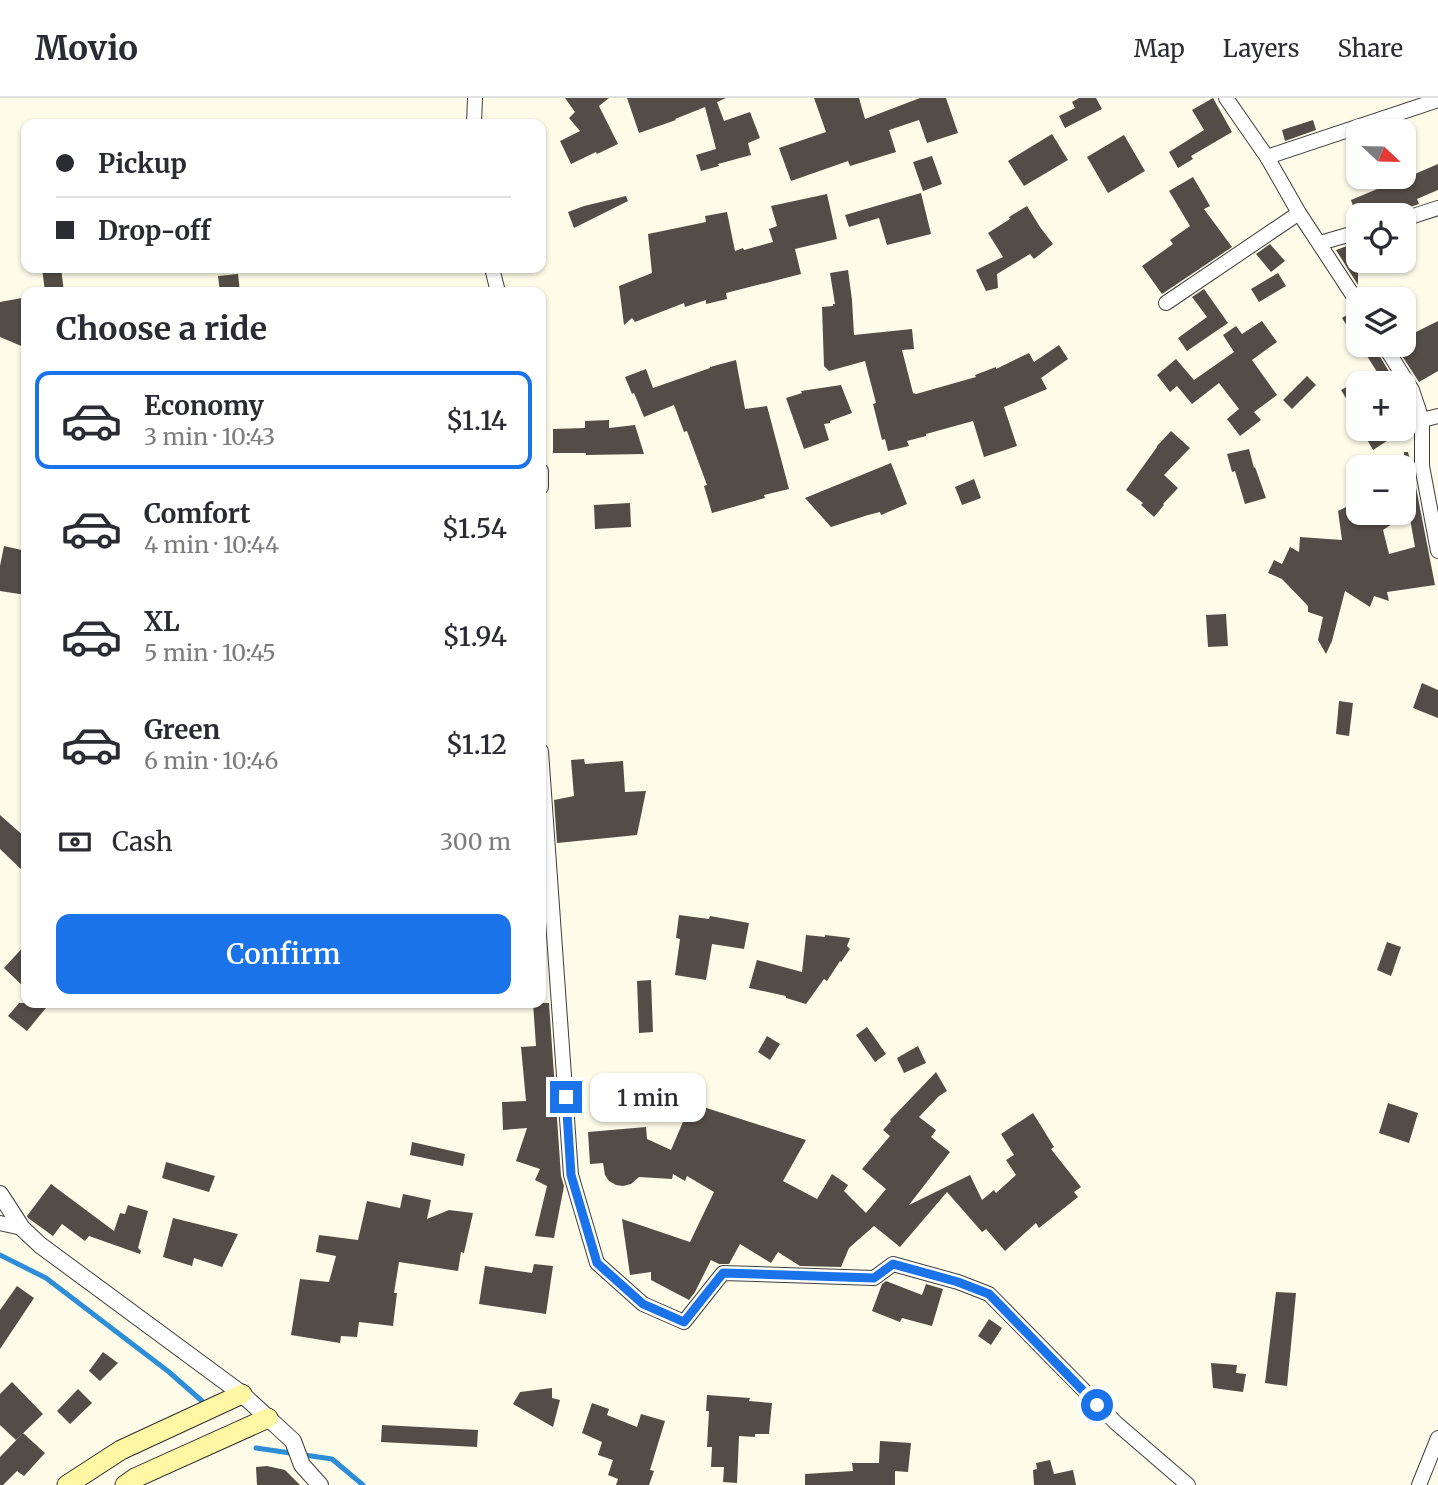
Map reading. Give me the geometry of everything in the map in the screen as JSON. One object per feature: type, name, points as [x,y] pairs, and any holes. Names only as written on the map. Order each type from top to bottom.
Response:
[{"type":"main road","points":[[67,1485],[121,1450],[242,1394]]},
{"type":"main road","points":[[125,1485],[268,1418]]},
{"type":"street","points":[[474,119],[475,98]]},
{"type":"street","points":[[1226,98],[1267,157],[1299,213],[1348,287]]},
{"type":"street","points":[[1267,157],[1438,100]]},
{"type":"street","points":[[1416,215],[1438,208]]},
{"type":"street","points":[[1166,303],[1299,213]]},
{"type":"street","points":[[1320,243],[1346,235]]},
{"type":"street","points":[[1391,357],[1412,390],[1422,420],[1422,466],[1438,551]]},
{"type":"street","points":[[1422,420],[1438,416]]},
{"type":"street","points":[[546,822],[571,1175],[597,1263],[643,1304],[684,1322],[723,1273],[874,1278],[893,1264],[958,1282],[989,1294],[1116,1423],[1188,1485]]},
{"type":"street","points":[[0,1194],[22,1228],[40,1245],[242,1394],[293,1441],[302,1465],[320,1485]]},
{"type":"street","points":[[0,1223],[22,1228]]},
{"type":"street","points":[[1419,1485],[1438,1438]]},
{"type":"building","points":[[565,98],[609,98],[599,106],[618,144],[571,164],[560,141],[580,131],[569,118],[575,112]]},
{"type":"building","points":[[627,98],[726,98],[717,102],[724,121],[750,112],[760,138],[748,143],[751,155],[701,171],[696,155],[716,149],[705,107],[639,133]]},
{"type":"building","points":[[814,98],[859,98],[865,119],[920,98],[946,98],[958,133],[927,143],[919,120],[889,130],[896,152],[850,166],[848,161],[791,181],[779,148],[826,132]]},
{"type":"building","points":[[1079,98],[1096,98],[1102,109],[1065,128],[1059,116],[1075,108],[1072,102]]},
{"type":"building","points":[[1213,98],[1232,132],[1191,156],[1193,159],[1178,168],[1169,152],[1204,130],[1192,110]]},
{"type":"building","points":[[1313,120],[1316,130],[1285,141],[1282,130]]},
{"type":"building","points":[[1052,134],[1068,160],[1024,186],[1008,161]]},
{"type":"building","points":[[1124,135],[1145,171],[1108,193],[1087,157]]},
{"type":"building","points":[[932,156],[942,184],[923,191],[913,162]]},
{"type":"building","points":[[1438,164],[1438,190],[1417,199],[1419,204],[1352,203],[1351,200],[1377,189],[1416,189],[1416,174]]},
{"type":"building","points":[[1193,177],[1210,206],[1204,209],[1232,247],[1162,294],[1142,266],[1173,244],[1170,240],[1190,226],[1169,191]]},
{"type":"building","points":[[921,193],[931,234],[887,245],[879,218],[849,227],[845,215]]},
{"type":"building","points":[[827,194],[837,239],[795,249],[801,274],[726,293],[727,299],[706,304],[706,300],[685,307],[684,303],[635,322],[632,318],[624,325],[619,286],[652,273],[648,234],[706,222],[705,216],[727,212],[735,251],[744,250],[773,242],[769,229],[777,226],[771,206]]},
{"type":"building","points":[[626,196],[628,201],[574,228],[568,212]]},
{"type":"building","points":[[1027,206],[1053,244],[1034,259],[1030,254],[997,274],[998,288],[986,291],[976,270],[1003,257],[988,233]]},
{"type":"building","points":[[1270,244],[1285,261],[1271,272],[1256,254]]},
{"type":"building","points":[[1346,246],[1346,266],[1336,250]]},
{"type":"building","points":[[848,270],[854,335],[912,329],[914,349],[902,350],[913,393],[976,377],[975,375],[996,369],[1029,353],[1034,362],[1059,345],[1068,359],[1041,378],[1047,389],[1004,407],[1017,446],[984,457],[973,421],[926,434],[907,441],[909,446],[888,451],[885,439],[882,440],[865,361],[829,371],[824,366],[822,307],[835,304],[830,273]]},
{"type":"building","points":[[43,273],[62,273],[63,287],[44,287]]},
{"type":"building","points":[[1278,273],[1286,286],[1259,302],[1251,289]]},
{"type":"building","points":[[1350,273],[1358,273],[1358,285]]},
{"type":"building","points":[[238,274],[239,287],[219,287],[218,276]]},
{"type":"building","points":[[1204,289],[1228,323],[1187,351],[1178,338],[1207,317],[1192,297]]},
{"type":"building","points":[[21,298],[21,346],[0,337],[0,302]]},
{"type":"building","points":[[1262,321],[1277,342],[1252,360],[1277,395],[1254,412],[1261,420],[1240,436],[1227,419],[1239,409],[1219,383],[1192,404],[1177,386],[1170,392],[1157,375],[1176,359],[1194,380],[1234,352],[1223,335],[1236,326],[1242,334]]},
{"type":"building","points":[[1438,321],[1438,371],[1419,382],[1416,371],[1412,371],[1403,357],[1416,357],[1416,332]]},
{"type":"building","points":[[1368,357],[1380,357],[1389,371],[1376,371]]},
{"type":"building","points":[[736,360],[745,409],[767,406],[789,489],[712,513],[704,486],[707,485],[687,431],[684,432],[674,405],[644,417],[625,377],[646,369],[653,388]]},
{"type":"building","points":[[1307,376],[1316,385],[1292,409],[1283,400]]},
{"type":"building","points":[[841,385],[852,413],[824,424],[829,440],[804,449],[786,398],[802,393],[801,391]]},
{"type":"building","points":[[609,420],[609,428],[635,425],[644,454],[553,453],[553,429],[585,428],[585,421]]},
{"type":"building","points":[[1171,431],[1190,448],[1164,475],[1178,488],[1154,517],[1141,505],[1143,503],[1126,490]]},
{"type":"building","points":[[1368,441],[1387,441],[1373,450]]},
{"type":"building","points":[[1249,449],[1266,498],[1245,504],[1227,454]]},
{"type":"building","points":[[891,463],[907,504],[881,515],[880,512],[831,527],[805,498]]},
{"type":"building","points":[[974,479],[981,498],[962,505],[955,487]]},
{"type":"building","points":[[1416,487],[1435,585],[1387,592],[1389,601],[1374,596],[1370,607],[1345,591],[1326,654],[1318,640],[1323,617],[1308,612],[1308,606],[1282,579],[1268,573],[1274,560],[1282,564],[1290,547],[1299,552],[1300,537],[1342,540],[1338,511],[1346,507],[1346,525],[1391,525],[1383,530],[1389,554],[1415,547],[1411,525],[1416,525]]},
{"type":"building","points":[[630,503],[631,527],[595,529],[594,505]]},
{"type":"building","points":[[4,546],[21,550],[21,594],[0,591],[0,566]]},
{"type":"building","points":[[1226,614],[1228,646],[1208,647],[1206,615]]},
{"type":"building","points":[[1422,683],[1438,690],[1438,718],[1413,708]]},
{"type":"building","points":[[1339,701],[1353,703],[1349,736],[1336,734]]},
{"type":"building","points":[[584,759],[585,764],[623,761],[625,792],[646,791],[637,835],[557,843],[554,800],[574,796],[571,760]]},
{"type":"building","points":[[0,815],[21,834],[21,869],[0,849]]},
{"type":"building","points":[[679,915],[709,919],[710,916],[749,923],[744,949],[712,944],[706,980],[675,975],[680,939],[676,938]]},
{"type":"building","points":[[806,935],[850,938],[847,946],[850,949],[806,1004],[786,996],[749,988],[757,960],[802,972]]},
{"type":"building","points":[[1387,942],[1401,947],[1391,976],[1377,970]]},
{"type":"building","points":[[21,949],[21,984],[4,968]]},
{"type":"building","points":[[651,980],[653,1032],[639,1033],[637,981]]},
{"type":"building","points":[[19,1003],[21,1008],[46,1008],[27,1031],[8,1016]]},
{"type":"building","points":[[546,1003],[549,1003],[561,1176],[564,1186],[554,1238],[535,1236],[547,1186],[535,1180],[540,1169],[516,1161],[527,1128],[503,1130],[502,1102],[526,1101],[521,1047],[536,1046],[533,1008],[546,1008]]},
{"type":"building","points":[[867,1027],[886,1054],[875,1062],[856,1035]]},
{"type":"building","points":[[767,1036],[780,1044],[770,1060],[758,1052]]},
{"type":"building","points":[[918,1046],[926,1063],[904,1073],[897,1058]]},
{"type":"building","points":[[936,1072],[947,1091],[919,1117],[936,1130],[931,1137],[950,1152],[909,1205],[970,1175],[982,1200],[994,1190],[996,1193],[1016,1175],[1006,1160],[1014,1155],[1001,1134],[1033,1113],[1054,1147],[1051,1149],[1081,1187],[1074,1192],[1078,1197],[1039,1228],[1036,1223],[1005,1251],[986,1229],[982,1232],[947,1192],[900,1247],[874,1226],[849,1248],[841,1267],[800,1266],[778,1252],[771,1263],[740,1244],[729,1264],[719,1264],[711,1260],[689,1300],[651,1280],[651,1272],[630,1275],[622,1219],[690,1242],[714,1192],[687,1176],[685,1181],[673,1174],[672,1179],[639,1177],[631,1184],[616,1185],[605,1175],[603,1163],[590,1164],[588,1132],[646,1127],[647,1139],[671,1150],[691,1103],[806,1140],[783,1181],[817,1199],[832,1174],[848,1185],[844,1191],[866,1213],[886,1189],[862,1169],[890,1136],[883,1130],[890,1120]]},
{"type":"building","points":[[1388,1103],[1418,1113],[1409,1143],[1379,1133]]},
{"type":"building","points":[[412,1142],[465,1154],[463,1166],[410,1155]]},
{"type":"building","points":[[166,1162],[215,1176],[209,1192],[162,1178]]},
{"type":"building","points":[[51,1184],[114,1231],[120,1213],[125,1214],[128,1205],[148,1211],[138,1248],[140,1254],[89,1236],[85,1241],[62,1224],[53,1236],[28,1218]]},
{"type":"building","points":[[403,1194],[431,1200],[427,1219],[449,1210],[473,1213],[458,1271],[399,1262],[393,1326],[359,1322],[357,1337],[341,1336],[340,1343],[291,1335],[300,1279],[329,1282],[336,1256],[316,1252],[319,1235],[358,1240],[367,1201],[400,1208]]},
{"type":"building","points":[[173,1218],[238,1234],[222,1267],[194,1258],[192,1266],[163,1257]]},
{"type":"building","points":[[534,1264],[553,1266],[546,1314],[479,1304],[485,1266],[532,1273]]},
{"type":"building","points":[[886,1281],[922,1295],[926,1284],[943,1289],[932,1326],[902,1318],[900,1322],[872,1311],[882,1284]]},
{"type":"building","points":[[17,1286],[34,1298],[0,1349],[0,1310]]},
{"type":"building","points":[[1276,1292],[1296,1293],[1287,1386],[1265,1383]]},
{"type":"building","points":[[989,1319],[1002,1328],[991,1345],[978,1336]]},
{"type":"building","points":[[103,1352],[118,1363],[100,1381],[89,1371]]},
{"type":"building","points":[[1211,1363],[1237,1365],[1236,1373],[1246,1374],[1243,1392],[1213,1388]]},
{"type":"building","points":[[12,1382],[43,1414],[16,1440],[0,1425],[0,1394]]},
{"type":"building","points":[[552,1388],[552,1398],[560,1400],[553,1427],[513,1404],[520,1392]]},
{"type":"building","points":[[78,1389],[92,1403],[70,1424],[57,1411]]},
{"type":"building","points":[[707,1395],[750,1398],[749,1401],[772,1403],[769,1434],[739,1436],[737,1483],[723,1482],[724,1467],[711,1467],[712,1447],[707,1447]]},
{"type":"building","points":[[592,1403],[609,1409],[607,1415],[637,1427],[641,1414],[665,1421],[650,1470],[654,1471],[649,1485],[616,1485],[618,1479],[608,1475],[613,1460],[598,1455],[602,1442],[582,1433]]},
{"type":"building","points":[[382,1425],[478,1430],[477,1447],[381,1442]]},
{"type":"building","points":[[23,1433],[45,1453],[24,1476],[17,1471],[0,1485],[0,1457]]},
{"type":"building","points":[[880,1441],[911,1443],[908,1472],[895,1471],[895,1485],[805,1485],[805,1474],[853,1471],[852,1463],[879,1463]]},
{"type":"building","points":[[1050,1460],[1054,1474],[1073,1470],[1076,1485],[1034,1485],[1033,1470],[1037,1469],[1036,1463]]},
{"type":"building","points":[[267,1466],[285,1470],[300,1485],[257,1485],[256,1467]]},
{"type":"waterway","points":[[0,1255],[46,1278],[169,1372],[202,1401]]},
{"type":"waterway","points":[[256,1448],[332,1459],[363,1485]]},
{"type":"route","points":[[566,1097],[571,1175],[597,1263],[643,1304],[684,1322],[723,1273],[874,1278],[893,1264],[958,1282],[989,1294],[1097,1405]]}]
